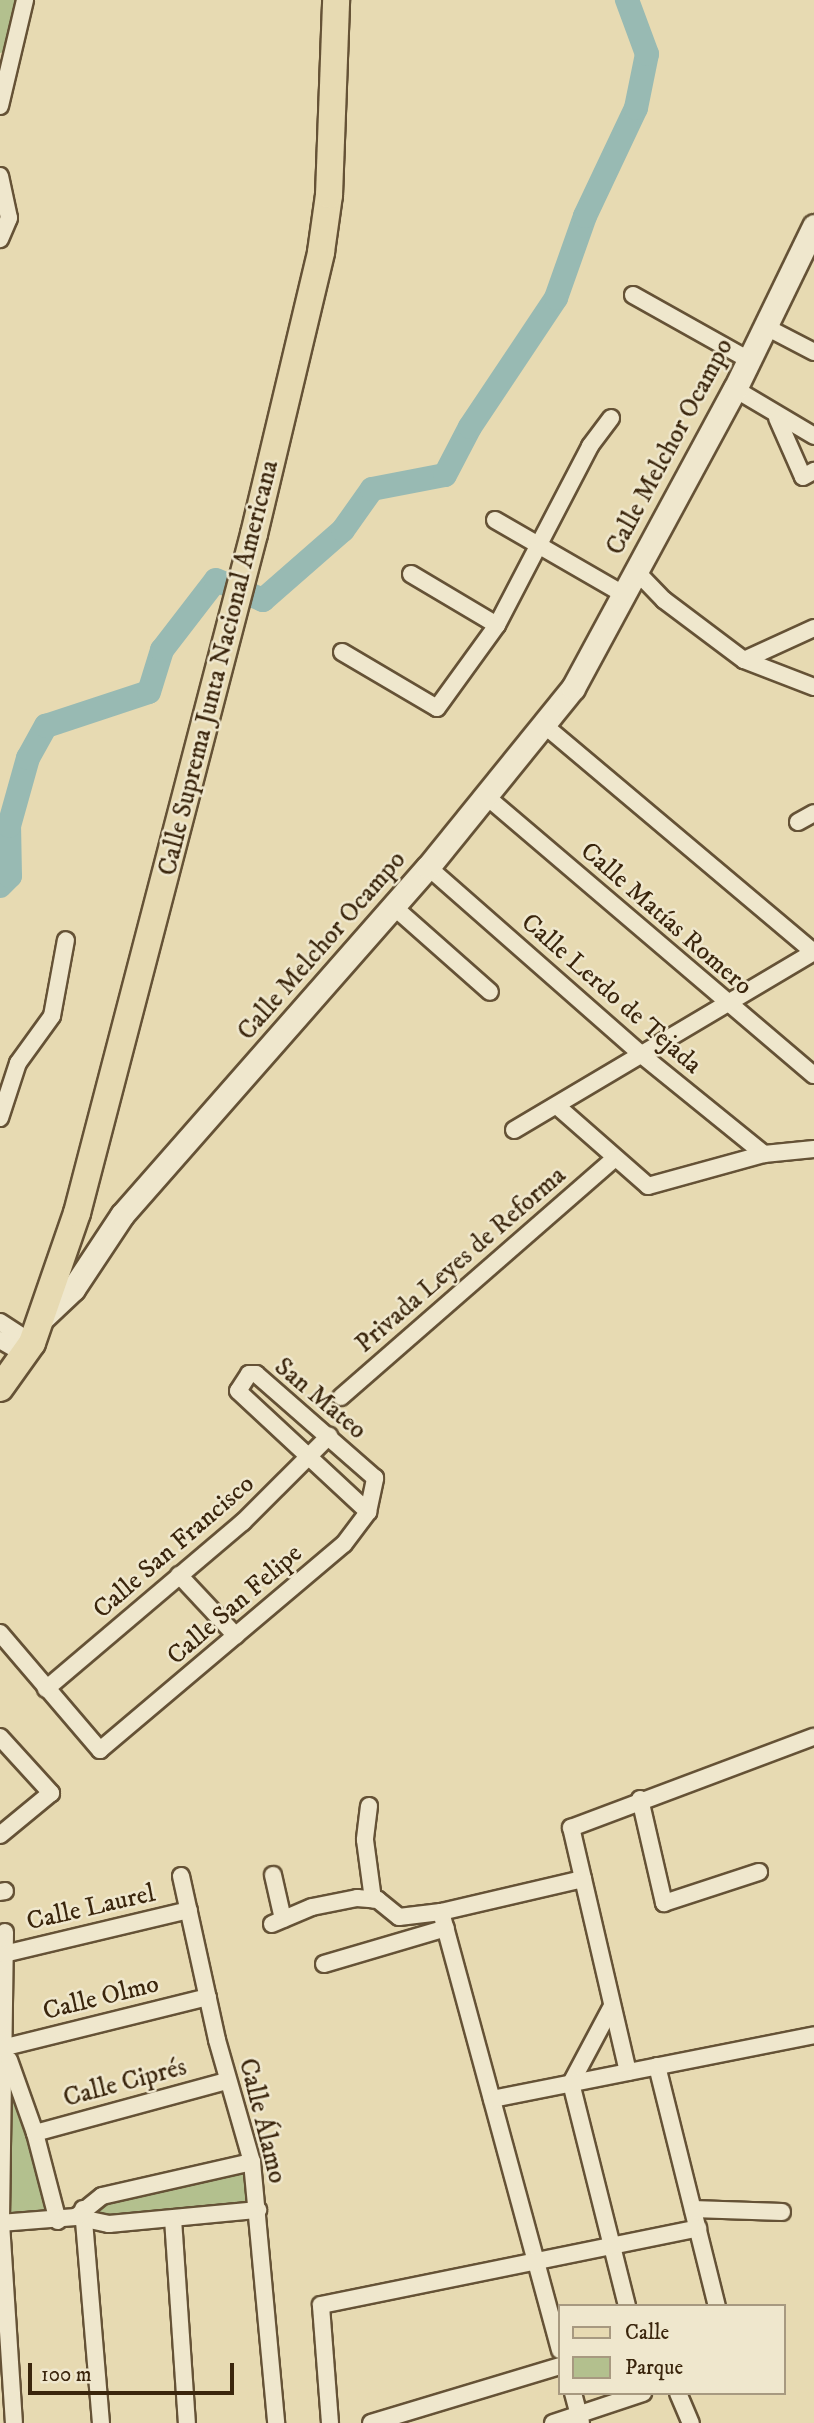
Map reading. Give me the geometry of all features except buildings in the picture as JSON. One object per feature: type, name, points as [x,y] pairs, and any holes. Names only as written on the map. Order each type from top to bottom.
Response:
[{"type":"main road","name":"Calle Suprema Junta Nacional Americana","points":[[0,1388],[18,1337],[78,1213],[133,1013],[254,534],[321,252],[329,195],[336,0]]},
{"type":"street","points":[[0,106],[25,0]]},
{"type":"street","points":[[0,176],[9,218],[0,239]]},
{"type":"street","name":"Calle Melchor Ocampo","points":[[18,1337],[73,1289],[122,1215],[394,907],[488,797],[573,688],[736,389],[814,226]]},
{"type":"street","points":[[633,295],[750,360]]},
{"type":"street","name":"Calle Melchor Ocampo","points":[[766,327],[814,352]]},
{"type":"street","points":[[736,389],[777,418],[814,436]]},
{"type":"street","points":[[342,652],[437,708],[497,625],[590,446],[611,418]]},
{"type":"street","points":[[777,418],[803,477],[814,471]]},
{"type":"street","name":"Calle Melchor Ocampo","points":[[495,520],[623,594]]},
{"type":"street","points":[[635,570],[664,600],[744,660],[814,687]]},
{"type":"street","points":[[411,574],[497,625]]},
{"type":"street","points":[[744,660],[814,628]]},
{"type":"street","points":[[514,1130],[643,1056],[726,1003],[814,952],[544,725]]},
{"type":"street","name":"Calle Matías Romero","points":[[488,797],[726,1003],[814,1075]]},
{"type":"street","points":[[798,822],[814,813]]},
{"type":"street","name":"Calle Lerdo de Tejada","points":[[428,867],[643,1056],[764,1154]]},
{"type":"street","points":[[394,907],[490,992]]},
{"type":"street","points":[[0,1116],[18,1063],[52,1016],[66,940]]},
{"type":"street","points":[[557,1106],[613,1160],[648,1186],[764,1154],[814,1149]]},
{"type":"street","name":"Privada Leyes de Reforma","points":[[341,1397],[613,1160]]},
{"type":"street","name":"San Mateo","points":[[312,1456],[238,1391],[245,1376],[256,1374],[375,1478]]},
{"type":"street","name":"Calle San Francisco","points":[[46,1689],[243,1522],[312,1456],[329,1436]]},
{"type":"street","points":[[312,1456],[368,1512]]},
{"type":"street","name":"Calle San Felipe","points":[[46,1689],[100,1750],[345,1544],[368,1512],[375,1478]]},
{"type":"street","points":[[178,1575],[236,1636]]},
{"type":"street","points":[[0,1633],[46,1689]]},
{"type":"street","points":[[0,1737],[51,1793],[0,1835]]},
{"type":"street","points":[[628,2072],[571,1828],[640,1799],[813,1738]]},
{"type":"street","points":[[640,1799],[664,1903],[759,1872]]},
{"type":"street","points":[[369,1806],[365,1840],[373,1899]]},
{"type":"street","points":[[273,1875],[277,1921],[333,1902],[373,1899],[399,1917],[441,1912],[583,1879]]},
{"type":"street","name":"Calle Álamo","points":[[181,1876],[227,2081],[252,2162],[276,2423]]},
{"type":"street","name":"Calle Laurel","points":[[4,1954],[189,1910]]},
{"type":"street","points":[[441,1912],[558,2343]]},
{"type":"street","points":[[324,1964],[446,1928]]},
{"type":"street","points":[[5,1932],[6,2049],[0,2223],[14,2423]]},
{"type":"street","name":"Calle Olmo","points":[[6,2049],[208,1997]]},
{"type":"street","points":[[612,2006],[571,2083],[626,2304]]},
{"type":"street","points":[[492,2099],[814,2035]]},
{"type":"street","points":[[6,2049],[35,2133],[58,2221]]},
{"type":"street","points":[[657,2066],[717,2304]]},
{"type":"street","name":"Calle Ciprés","points":[[35,2133],[227,2081]]},
{"type":"street","points":[[81,2216],[102,2196],[252,2162]]},
{"type":"street","points":[[0,2223],[58,2221],[81,2216],[109,2224],[258,2210]]},
{"type":"street","points":[[694,2210],[782,2212]]},
{"type":"street","points":[[81,2216],[101,2423]]},
{"type":"street","points":[[173,2219],[187,2423]]},
{"type":"street","points":[[330,2423],[321,2305],[698,2228]]},
{"type":"street","points":[[372,2423],[558,2367]]},
{"type":"street","points":[[574,2395],[580,2418]]},
{"type":"street","points":[[553,2423],[580,2418],[638,2395]]},
{"type":"street","points":[[679,2395],[691,2423]]},
{"type":"green space","points":[[0,0],[19,0],[6,52],[0,53]]},
{"type":"green space","points":[[7,2065],[35,2140],[49,2211],[4,2215]]},
{"type":"green space","points":[[244,2167],[251,2207],[102,2217],[93,2209],[105,2200]]},
{"type":"waterway","points":[[0,886],[10,876],[9,826],[28,758],[46,726],[149,692],[162,650],[216,580],[263,600],[343,530],[372,489],[445,475],[470,427],[556,298],[585,216],[636,108],[647,54],[627,0]]}]
